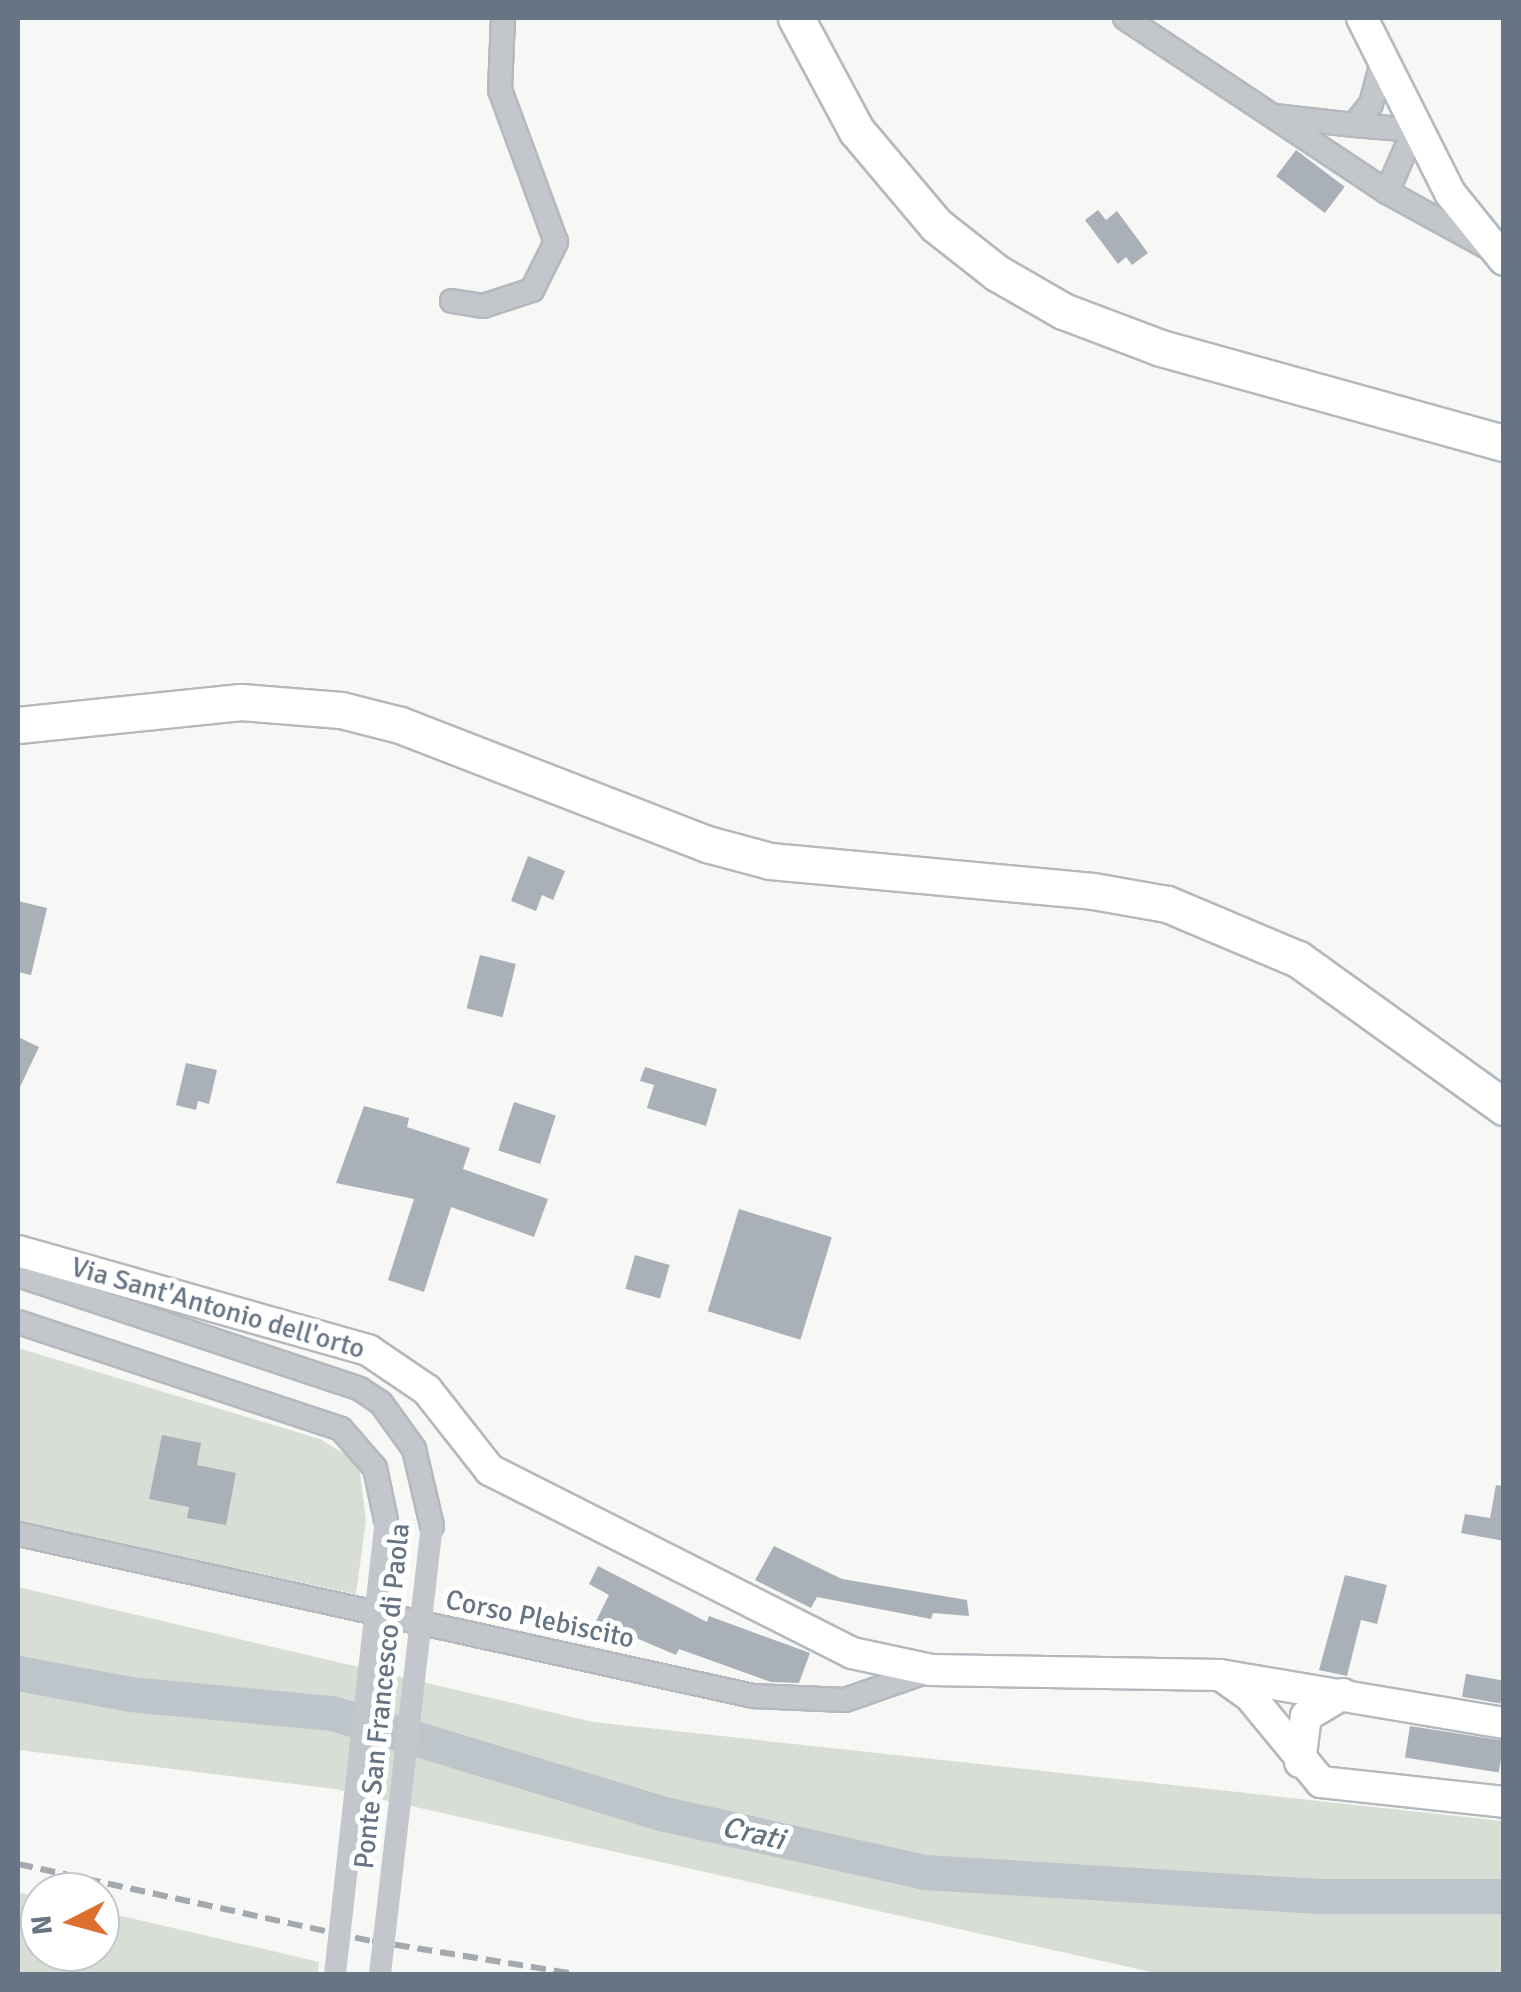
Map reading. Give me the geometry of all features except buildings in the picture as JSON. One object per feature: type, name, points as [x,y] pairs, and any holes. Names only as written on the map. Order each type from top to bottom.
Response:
[{"type":"main road","points":[[796,18],[856,130],[936,225],[997,272],[1063,311],[1161,348],[1504,443]]},
{"type":"main road","points":[[824,18],[856,130]]},
{"type":"main road","points":[[18,725],[241,702],[341,710],[400,725],[707,844],[770,860],[1094,891],[1166,904],[1298,959],[1504,1107]]},
{"type":"street","points":[[452,301],[483,306],[532,290],[556,242],[500,90],[502,18]]},
{"type":"street","points":[[1125,18],[1266,115],[1387,192],[1497,255]]},
{"type":"street","points":[[1362,18],[1414,130],[1497,255]]},
{"type":"street","points":[[1354,124],[1372,104],[1382,62]]},
{"type":"street","points":[[1266,115],[1414,130]]},
{"type":"street","points":[[1387,192],[1414,130]]},
{"type":"street","name":"Via Sant'Antonio dell'orto","points":[[18,1251],[368,1350],[427,1390],[490,1470],[852,1653],[931,1670]]},
{"type":"street","name":"Ponte San Francesco di Paola","points":[[18,1275],[360,1389],[381,1403],[414,1449],[432,1526],[380,1974]]},
{"type":"street","name":"Ponte San Francesco di Paola","points":[[18,1322],[330,1423],[375,1468],[386,1520],[335,1974]]},
{"type":"street","name":"Corso Plebiscito","points":[[18,1534],[753,1696],[846,1700],[931,1670]]},
{"type":"street","points":[[931,1670],[1220,1675],[1504,1723]]},
{"type":"street","points":[[1220,1675],[1249,1695],[1300,1762],[1321,1782],[1504,1802]]},
{"type":"street","points":[[1300,1762],[1306,1716],[1342,1694]]},
{"type":"shaded area","points":[[18,1348],[320,1439],[346,1455],[360,1472],[366,1521],[356,1594],[18,1522]]},
{"type":"shaded area","points":[[18,1587],[593,1722],[1503,1821],[1503,1974],[1151,1972],[335,1789],[18,1750]]},
{"type":"shaded area","points":[[18,1892],[20,1972],[120,1972],[120,1916],[319,1962],[318,1974],[18,1974]]},
{"type":"waterway","name":"Crati","points":[[18,1673],[130,1694],[332,1713],[665,1814],[925,1872],[1322,1896],[1504,1896]]},
{"type":"railway","points":[[18,1864],[372,1941],[576,1974]]}]
